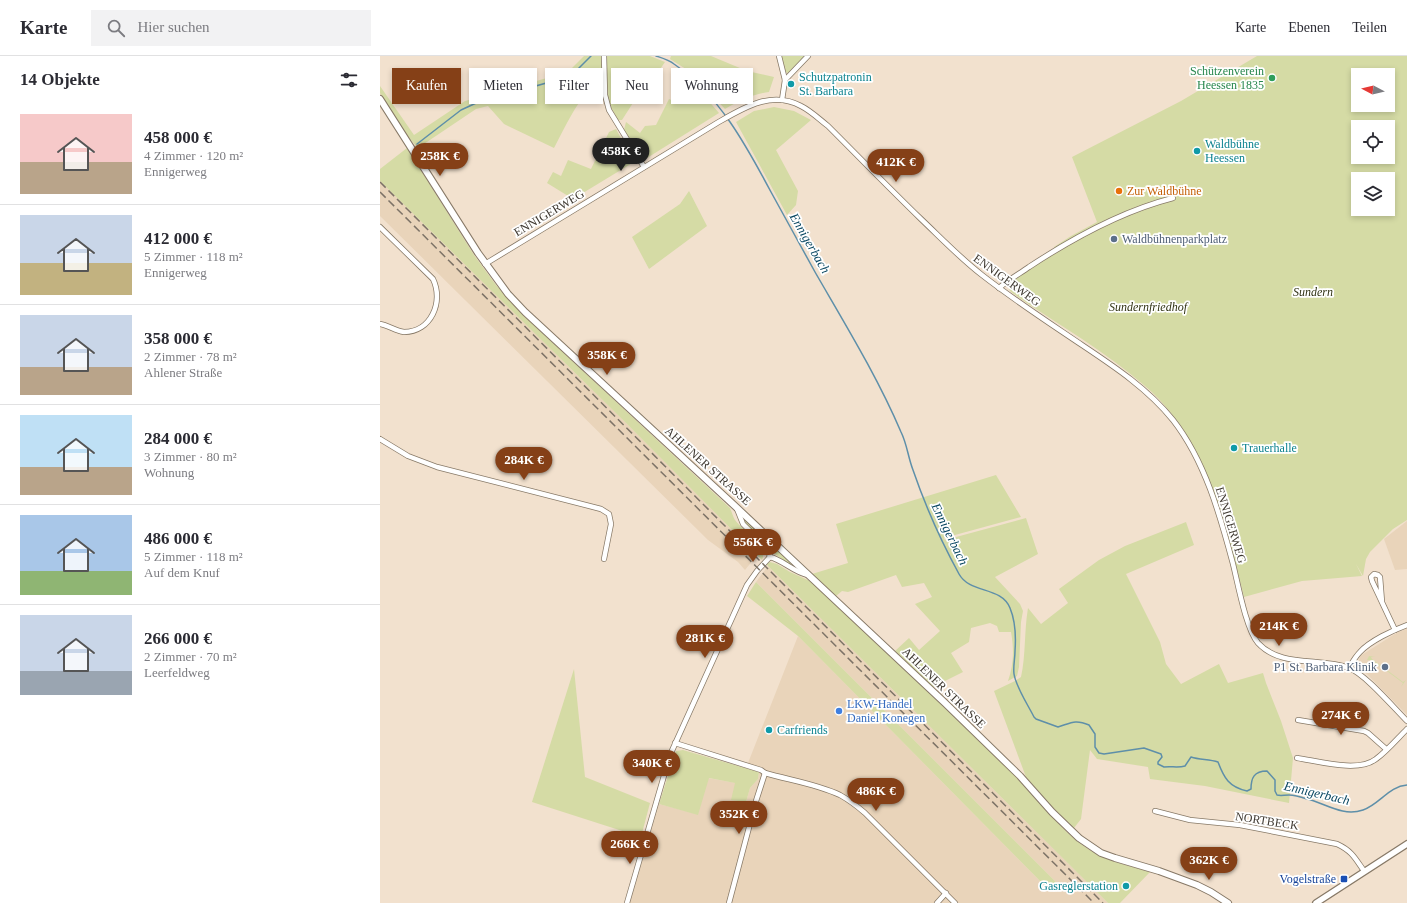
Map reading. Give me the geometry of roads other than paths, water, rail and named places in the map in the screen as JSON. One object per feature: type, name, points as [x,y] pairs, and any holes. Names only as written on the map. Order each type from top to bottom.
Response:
[{"type":"main road","name":"AHLENER STRASSE","points":[[380,99],[485,264],[508,294],[525,312],[940,698],[1015,771],[1067,828],[1101,853],[1198,885],[1228,903]]},
{"type":"street","points":[[604,56],[605,95],[609,110],[644,167]]},
{"type":"street","points":[[780,56],[785,80],[782,100]]},
{"type":"street","points":[[785,80],[808,56]]},
{"type":"street","name":"ENNIGERWEG","points":[[485,264],[717,123],[748,106],[767,100],[782,100],[801,106],[828,126],[965,262],[999,288],[1127,376],[1158,402],[1178,426],[1207,482],[1228,547],[1247,621],[1253,636],[1258,643],[1266,650],[1284,658],[1341,665],[1349,668],[1362,676],[1407,721]]},
{"type":"street","points":[[999,288],[1040,259],[1105,222],[1162,200],[1173,198]]},
{"type":"street","points":[[380,228],[433,279],[437,287],[434,313],[421,328],[403,332],[393,330],[380,324]]},
{"type":"street","points":[[380,439],[408,456],[437,467],[601,509],[609,514],[611,524],[604,559]]},
{"type":"street","points":[[736,507],[743,524],[768,549],[770,557]]},
{"type":"street","points":[[770,557],[778,560],[795,571],[810,576]]},
{"type":"street","points":[[627,903],[667,762],[749,581],[770,557]]},
{"type":"street","points":[[1382,602],[1380,577],[1374,574],[1371,579],[1394,630]]},
{"type":"street","points":[[1349,668],[1362,650],[1394,630],[1407,626]]},
{"type":"street","points":[[1298,720],[1364,731],[1386,749]]},
{"type":"street","points":[[1297,758],[1349,766],[1363,765],[1376,759],[1407,729]]},
{"type":"street","points":[[675,743],[761,770],[765,773],[840,795],[865,813],[955,903]]},
{"type":"street","points":[[729,903],[756,801],[765,773]]},
{"type":"street","name":"NORTBECK","points":[[1155,811],[1190,820],[1240,825],[1337,844],[1348,849],[1364,871]]},
{"type":"street","points":[[1316,903],[1407,844]]},
{"type":"street","points":[[936,903],[946,894]]},
{"type":"waterway","points":[[579,68],[591,56]]},
{"type":"waterway","name":"Ennigerbach","points":[[656,56],[672,63],[690,76],[705,90],[730,122],[752,157],[860,350],[892,411],[903,437],[911,465],[928,510],[959,574],[970,585],[1000,596],[1006,601],[1010,608],[1015,634],[1015,679],[1022,696],[1036,719],[1058,727],[1076,722],[1089,725],[1095,734],[1095,747],[1099,753],[1104,754],[1144,748],[1161,754],[1162,757],[1158,764],[1164,767],[1185,766],[1191,757],[1218,762],[1228,781],[1236,787],[1247,791],[1251,789],[1254,776],[1259,772],[1267,771],[1275,780],[1275,791],[1277,795],[1298,796],[1341,811],[1355,812],[1363,810],[1375,804],[1395,788],[1407,785]]},
{"type":"waterway","points":[[537,86],[545,83]]},
{"type":"waterway","points":[[417,144],[461,110],[474,104]]},
{"type":"railway","points":[[380,182],[1103,903]]},
{"type":"railway","points":[[380,192],[1094,903]]},
{"type":"place","name":"Schützenverein Heessen 1835","points":[[1272,78]]},
{"type":"place","name":"Schutzpatronin St. Barbara","points":[[791,84]]},
{"type":"place","name":"Waldbühne Heessen","points":[[1197,151]]},
{"type":"place","name":"Zur Waldbühne","points":[[1119,191]]},
{"type":"place","name":"Waldbühnenparkplatz","points":[[1114,239]]},
{"type":"place","name":"Trauerhalle","points":[[1234,448]]},
{"type":"place","name":"P1 St. Barbara Klinik","points":[[1385,667]]},
{"type":"place","name":"LKW-Handel Daniel Konegen","points":[[839,711]]},
{"type":"place","name":"Carfriends","points":[[769,730]]},
{"type":"place","name":"Vogelstraße","points":[[1344,879]]},
{"type":"place","name":"Gasreglerstation","points":[[1126,886]]},
{"type":"park label","name":"Sundern","points":[[1313,292]]},
{"type":"park label","name":"Sundernfriedhof","points":[[1148,307]]}]
